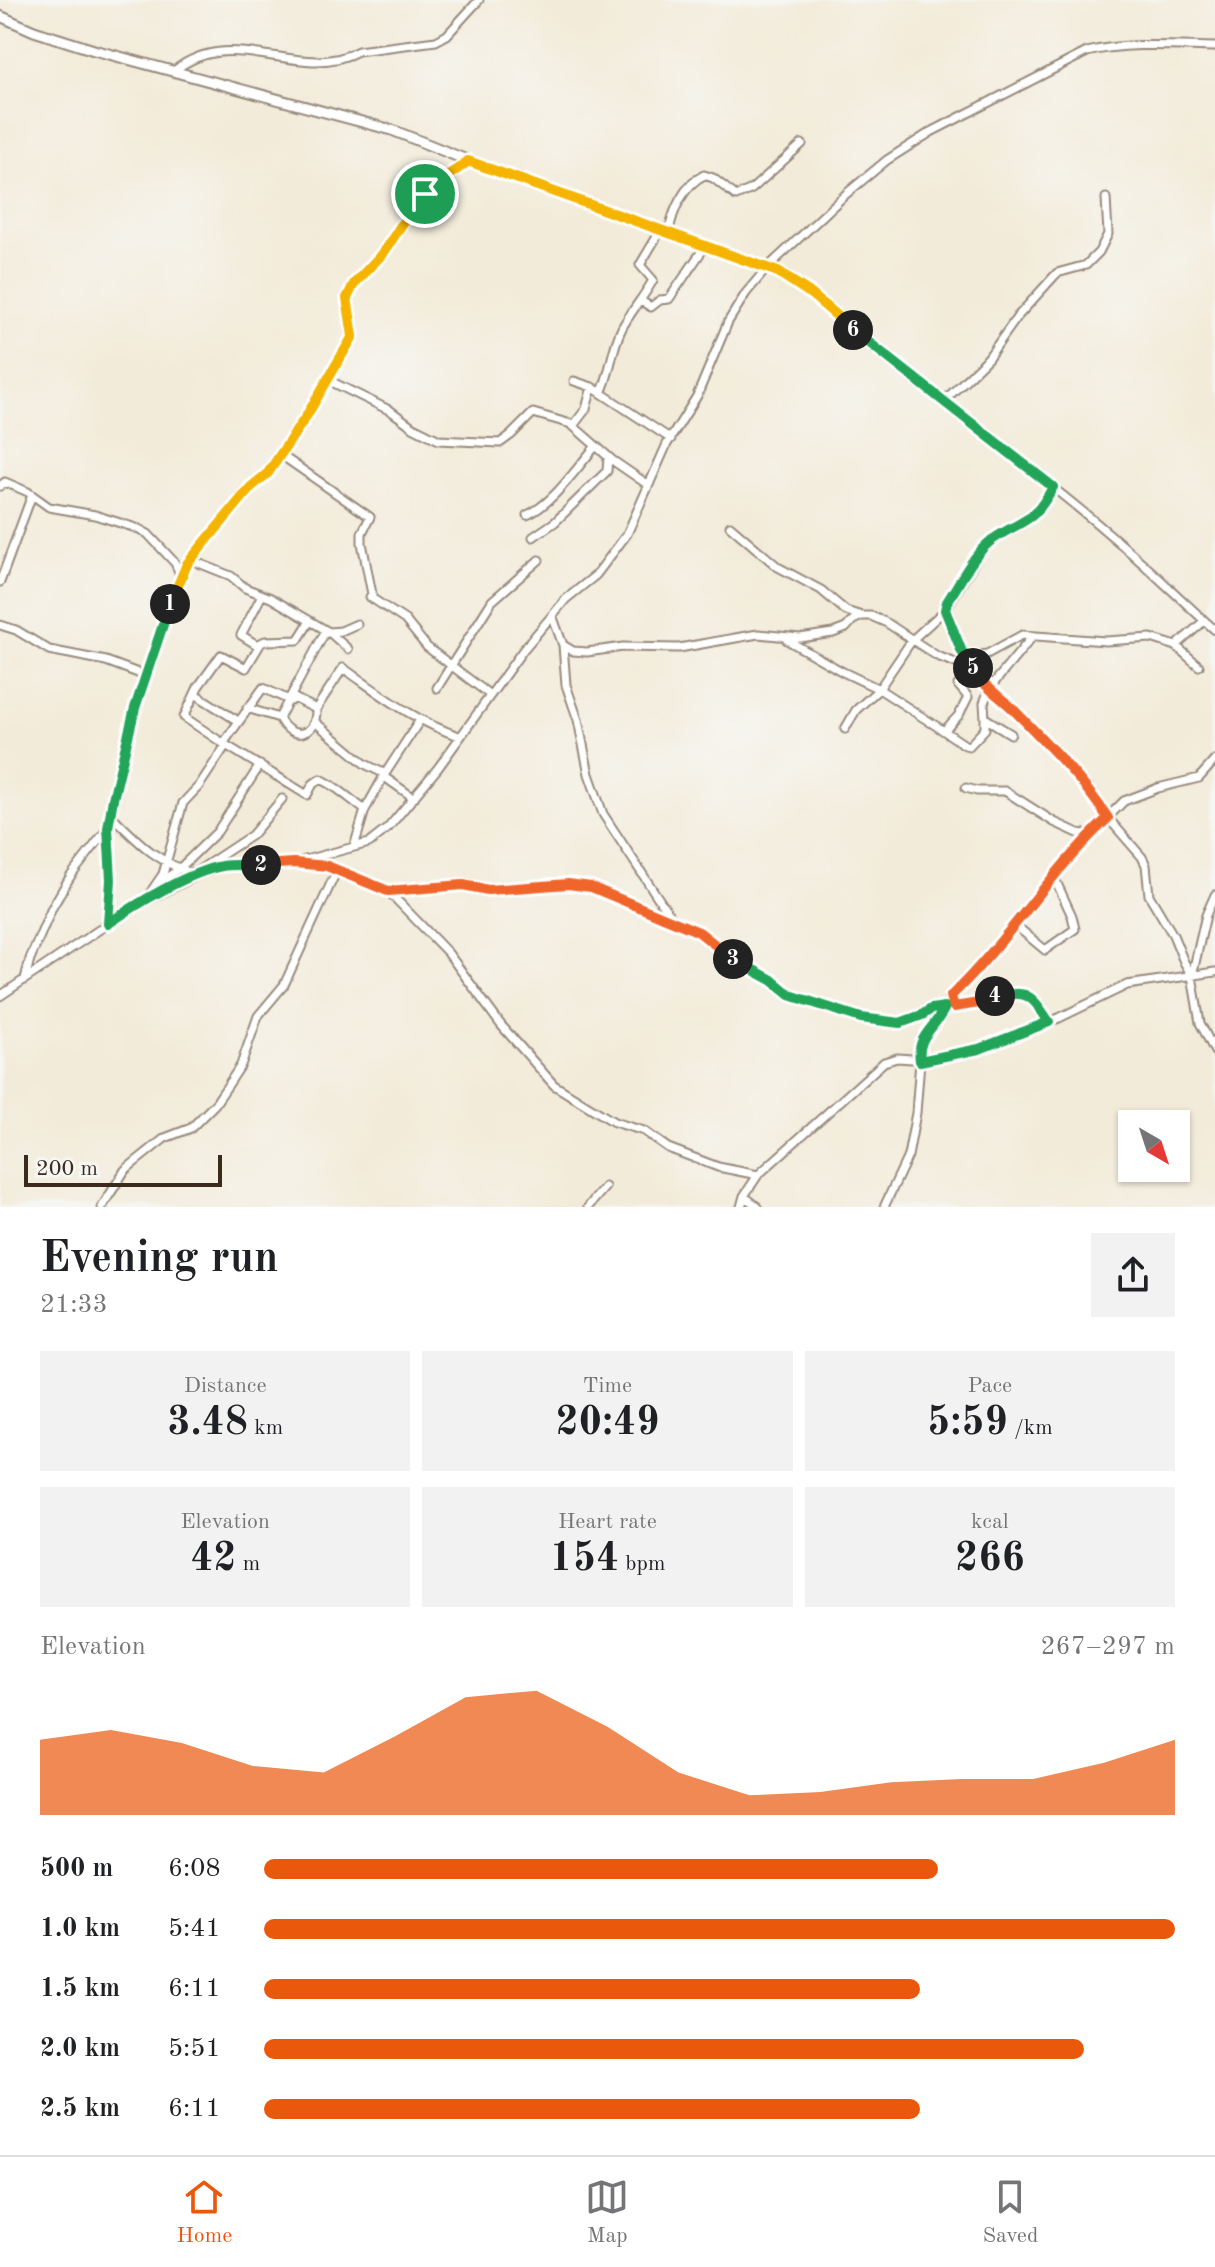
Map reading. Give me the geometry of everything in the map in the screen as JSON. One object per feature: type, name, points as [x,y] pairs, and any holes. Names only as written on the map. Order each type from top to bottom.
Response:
[{"type":"main road","points":[[0,16],[34,31],[392,130],[468,161],[767,268]]},
{"type":"street","points":[[174,71],[196,56],[222,51],[311,61],[349,56],[358,51],[436,41],[447,35],[479,0]]},
{"type":"street","points":[[294,863],[369,843],[388,828],[414,798],[523,650],[566,599],[596,575],[627,534],[671,439],[697,396],[728,322],[746,293],[767,268],[846,194],[887,160],[931,132],[1087,52],[1144,44],[1215,47]]},
{"type":"street","points":[[601,393],[622,327],[653,280],[640,265],[666,230],[680,199],[694,180],[704,175],[713,178],[736,196],[752,189],[802,144]]},
{"type":"street","points":[[108,924],[111,880],[108,828],[146,676],[181,576],[251,487],[268,473],[328,380],[353,336],[347,298],[354,284],[384,252],[431,186],[468,161]]},
{"type":"street","points":[[944,401],[988,358],[1018,316],[1057,273],[1086,265],[1099,252],[1108,234],[1106,198]]},
{"type":"street","points":[[641,301],[651,307],[660,300],[669,299],[706,245]]},
{"type":"street","points":[[767,268],[810,293],[864,340],[1053,487],[1109,533],[1215,630]]},
{"type":"street","points":[[328,380],[379,404],[439,440],[500,443],[533,413],[573,426],[608,457],[650,483]]},
{"type":"street","points":[[574,381],[592,387],[671,439]]},
{"type":"street","points":[[573,426],[586,409],[592,387]]},
{"type":"street","points":[[527,515],[544,504],[596,446]]},
{"type":"street","points":[[281,455],[370,517],[362,533],[362,543],[371,596],[405,620],[427,647],[490,695]]},
{"type":"street","points":[[533,537],[555,522],[607,471],[608,457]]},
{"type":"street","points":[[0,486],[5,482],[49,507],[95,515],[139,529],[148,534],[175,563],[181,576]]},
{"type":"street","points":[[845,729],[856,710],[879,689],[912,640],[945,610],[982,550],[1042,508],[1053,487]]},
{"type":"street","points":[[0,582],[32,495]]},
{"type":"street","points":[[730,526],[778,567],[821,590],[846,611],[887,623],[937,656],[972,669],[1088,787],[1108,818],[1146,865],[1149,895],[1173,935],[1192,976],[1200,1023],[1215,1052]]},
{"type":"street","points":[[191,560],[231,576],[245,588],[329,632],[348,649]]},
{"type":"street","points":[[437,688],[492,601],[539,560]]},
{"type":"street","points":[[262,595],[241,635],[257,645],[298,640],[310,621]]},
{"type":"street","points":[[945,610],[962,652],[967,657],[987,654],[1022,635],[1106,641],[1151,638],[1176,646],[1199,666]]},
{"type":"street","points":[[563,645],[573,651],[587,652],[623,647],[679,648],[758,634],[800,638],[833,633],[862,616]]},
{"type":"street","points":[[553,618],[563,645],[566,685],[578,720],[589,774],[603,814],[673,921]]},
{"type":"street","points":[[1176,646],[1204,621]]},
{"type":"street","points":[[279,718],[324,634],[357,624]]},
{"type":"street","points":[[0,625],[16,630],[49,650],[106,661],[146,676]]},
{"type":"street","points":[[782,638],[879,689],[969,746],[985,729],[984,703],[989,689],[1033,636]]},
{"type":"street","points":[[261,643],[246,668],[221,655],[184,717],[307,795],[320,779],[365,810]]},
{"type":"street","points":[[972,669],[976,656]]},
{"type":"street","points":[[247,708],[279,718],[282,725],[307,733],[315,722],[316,709],[343,668],[402,711],[459,736]]},
{"type":"street","points":[[944,731],[959,715],[968,697],[958,685]]},
{"type":"street","points":[[153,896],[151,894],[163,874],[183,803],[199,786],[247,708],[263,688],[289,701]]},
{"type":"street","points":[[195,694],[238,721]]},
{"type":"street","points":[[289,701],[294,698],[316,709]]},
{"type":"street","points":[[985,718],[1011,734]]},
{"type":"street","points":[[354,847],[365,810],[420,720]]},
{"type":"street","points":[[315,722],[365,764],[414,798]]},
{"type":"street","points":[[884,1207],[908,1156],[916,1113],[922,1037],[950,1007],[951,996],[982,966],[1090,835],[1124,801],[1158,788],[1199,778],[1215,760]]},
{"type":"street","points":[[155,886],[179,869],[217,832],[260,765]]},
{"type":"street","points":[[966,788],[1005,791],[1054,822],[1090,835]]},
{"type":"street","points":[[0,996],[108,924],[229,852],[252,835],[282,799]]},
{"type":"street","points":[[111,815],[139,844],[166,863],[195,874],[222,866],[294,863],[337,870],[388,891],[448,953],[501,1025],[554,1085],[614,1122],[644,1131],[668,1148],[718,1167],[758,1175]]},
{"type":"street","points":[[25,979],[30,959],[52,908],[70,877],[108,828]]},
{"type":"street","points":[[102,1207],[125,1170],[165,1138],[191,1128],[215,1104],[241,1065],[258,1016],[284,985],[337,870]]},
{"type":"street","points":[[1015,925],[1045,950],[1075,929],[1054,877]]},
{"type":"street","points":[[388,891],[463,885],[488,890],[568,884],[591,887],[699,932],[735,961],[772,980],[790,995],[861,1018],[892,1023],[909,1021],[931,1009],[979,1003],[988,997],[1021,993],[1032,997],[1049,1022]]},
{"type":"street","points":[[1192,976],[1206,915],[1215,895]]},
{"type":"street","points":[[741,1207],[744,1196],[758,1175],[884,1062],[897,1058],[920,1061],[979,1049],[1049,1022],[1127,985],[1215,972]]},
{"type":"street","points":[[588,1207],[605,1187]]},
{"type":"street","points":[[744,1196],[758,1207]]},
{"type":"route","points":[[468,161],[778,272],[810,293],[864,340],[1053,487],[1042,508],[982,550],[947,602],[945,610],[962,652],[967,657],[976,656],[972,669],[1088,787],[1108,818],[1083,842],[982,966],[951,996],[954,1007],[979,1003],[988,997],[1021,993],[1032,997],[1049,1022],[979,1049],[920,1061],[922,1037],[942,1015],[945,1007],[931,1009],[909,1021],[892,1023],[861,1018],[790,995],[772,980],[735,961],[699,932],[591,887],[568,884],[488,890],[448,885],[388,891],[327,866],[294,863],[222,866],[164,891],[108,924],[111,880],[108,828],[113,799],[135,708],[176,586],[187,564],[251,487],[268,473],[307,415],[353,336],[347,298],[354,284],[384,252],[425,194],[434,183],[468,161]]}]
